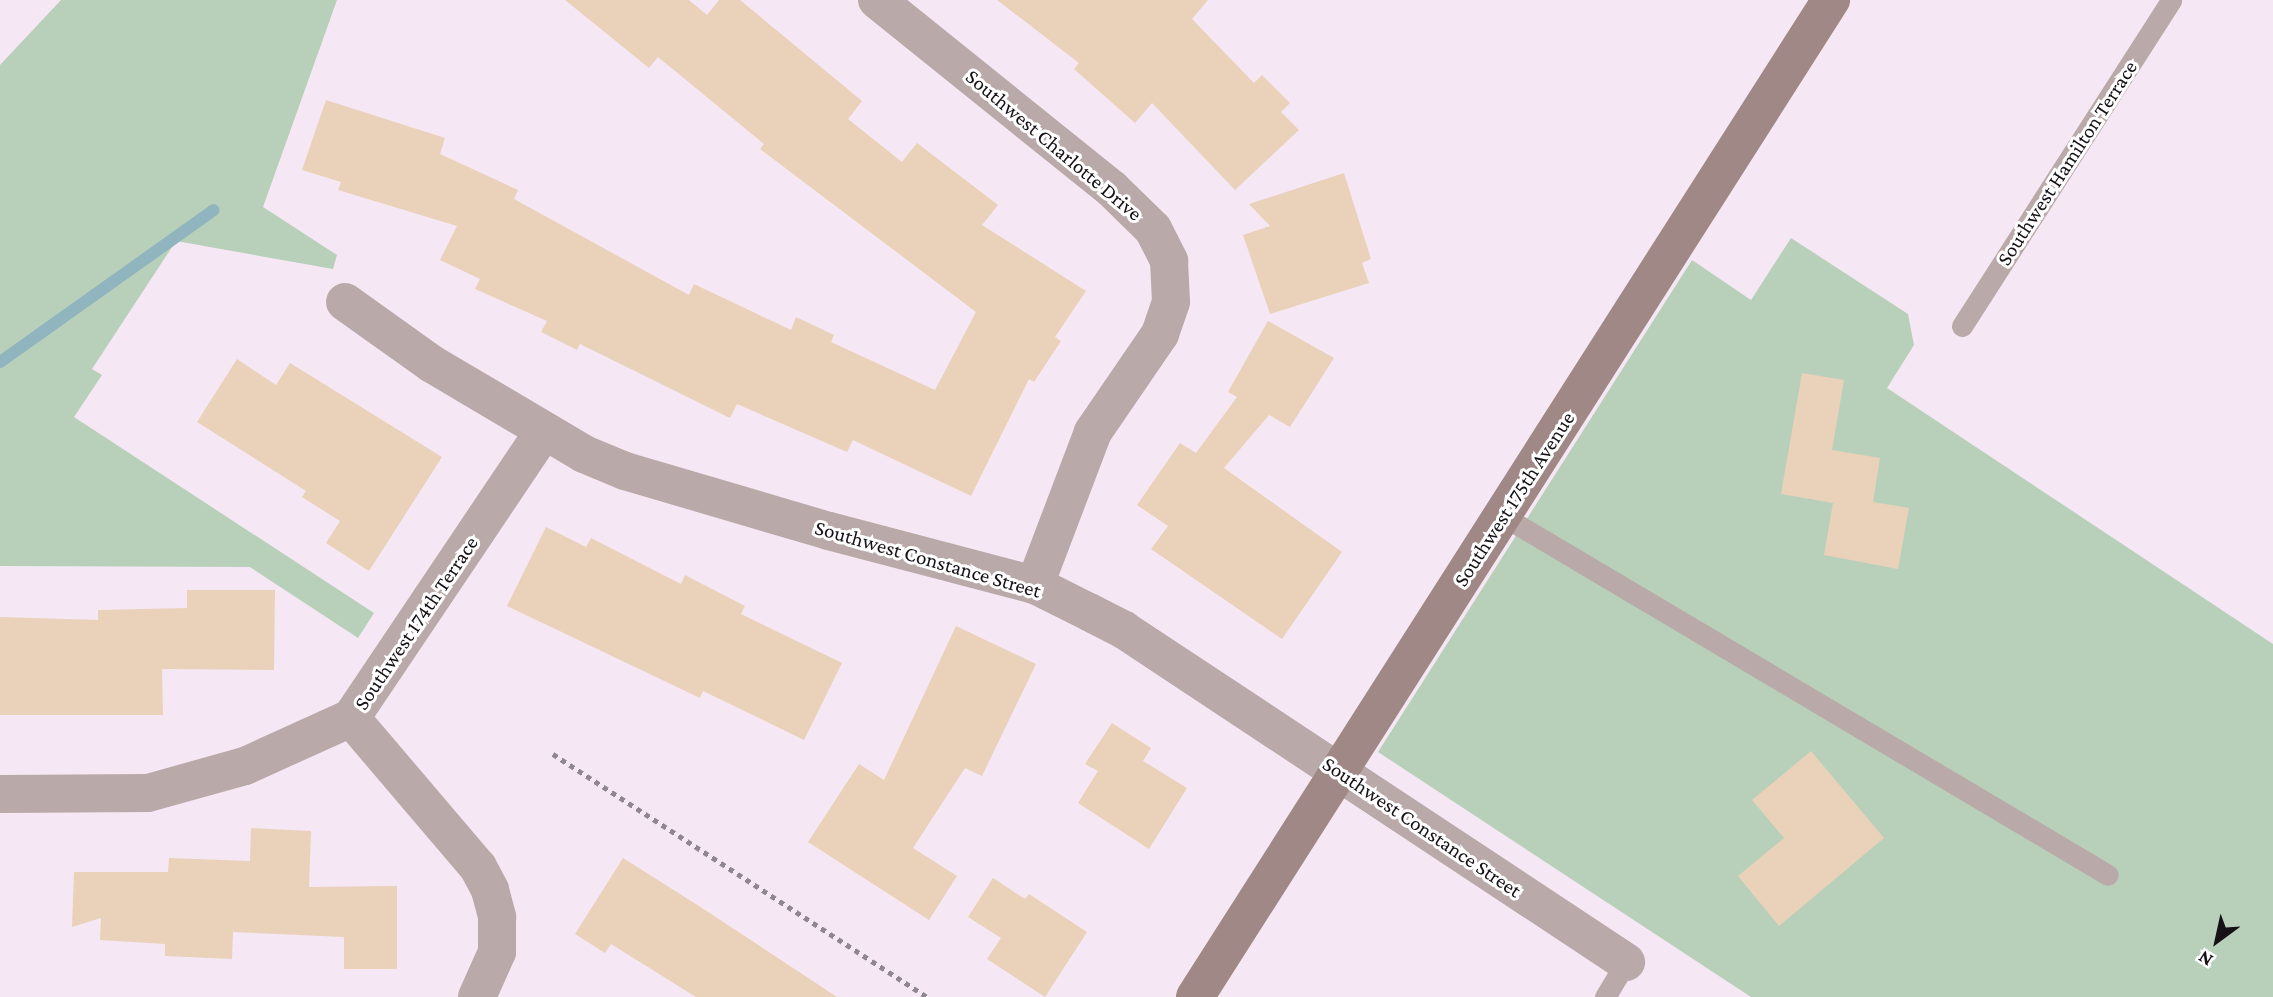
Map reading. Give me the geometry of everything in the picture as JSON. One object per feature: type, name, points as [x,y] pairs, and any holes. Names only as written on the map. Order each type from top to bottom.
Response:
[{"type":"main road","name":"Southwest 175th Avenue","points":[[1195,997],[1832,0]]},
{"type":"street","name":"Southwest Charlotte Drive","points":[[877,0],[1112,189],[1153,229],[1169,261],[1171,302],[1160,334],[1093,432],[1035,585]]},
{"type":"street","name":"Southwest Constance Street","points":[[345,302],[432,364],[543,432],[625,471],[1035,585],[1124,630],[1626,962]]},
{"type":"street","name":"Southwest 174th Terrace","points":[[0,794],[148,793],[257,762],[351,718],[543,432]]},
{"type":"street","points":[[351,718],[478,867],[497,917],[497,952],[487,993]]},
{"type":"lane","name":"Southwest Hamilton Terrace","points":[[1962,326],[2171,0]]},
{"type":"lane","points":[[1503,516],[2108,875]]},
{"type":"lane","points":[[1605,997],[1626,962]]},
{"type":"path","points":[[553,754],[927,997]]},
{"type":"green space","points":[[61,0],[337,0],[263,207],[337,255],[333,269],[176,241],[92,369],[102,375],[74,417],[374,613],[358,638],[250,567],[0,566],[0,65]]},
{"type":"green space","points":[[1791,238],[1908,314],[1914,345],[1887,388],[2273,644],[2273,997],[1751,997],[1378,752],[1692,260],[1751,300]]},
{"type":"building","points":[[565,0],[689,0],[707,15],[719,0],[740,0],[862,101],[848,119],[902,162],[917,143],[998,205],[982,225],[1086,291],[1055,337],[1061,341],[1034,382],[1029,379],[971,496],[853,440],[847,452],[737,404],[730,418],[580,344],[577,350],[541,332],[547,321],[475,289],[480,279],[440,260],[457,226],[338,190],[341,182],[302,170],[326,100],[445,138],[440,154],[518,190],[514,199],[689,295],[694,284],[791,330],[796,317],[834,335],[831,342],[935,390],[976,312],[760,149],[764,144],[658,57],[649,68]]},
{"type":"building","points":[[997,0],[1208,0],[1192,19],[1254,83],[1262,75],[1290,103],[1281,112],[1299,130],[1235,190],[1152,103],[1135,123],[1074,69],[1079,63]]},
{"type":"building","points":[[1344,173],[1371,259],[1362,263],[1369,283],[1270,314],[1243,235],[1270,226],[1249,204]]},
{"type":"building","points":[[1268,321],[1334,358],[1290,427],[1269,415],[1224,468],[1342,552],[1282,639],[1151,549],[1168,526],[1137,505],[1180,443],[1196,453],[1237,397],[1228,392]]},
{"type":"building","points":[[237,359],[276,385],[290,363],[442,457],[369,571],[326,543],[340,521],[302,497],[306,491],[197,422]]},
{"type":"building","points":[[1802,373],[1844,380],[1832,450],[1880,458],[1873,502],[1909,508],[1898,569],[1824,555],[1833,503],[1781,494]]},
{"type":"building","points":[[546,527],[586,547],[591,538],[681,584],[685,575],[745,606],[741,614],[842,663],[804,740],[703,691],[700,698],[507,606]]},
{"type":"building","points":[[187,590],[275,590],[274,670],[162,669],[163,715],[0,715],[0,617],[98,620],[98,610],[187,608]]},
{"type":"building","points":[[956,626],[1036,664],[982,776],[965,768],[913,848],[957,876],[929,920],[808,842],[859,764],[884,780]]},
{"type":"building","points":[[1112,723],[1151,748],[1143,761],[1187,788],[1149,849],[1078,803],[1098,771],[1085,764]]},
{"type":"building","points":[[1811,751],[1884,838],[1779,926],[1738,876],[1784,838],[1752,800]]},
{"type":"building","points":[[251,828],[311,831],[309,887],[397,886],[397,969],[344,969],[344,937],[233,932],[232,959],[165,956],[165,944],[100,940],[101,918],[72,927],[74,872],[168,872],[169,858],[250,861]]},
{"type":"building","points":[[623,858],[837,997],[696,997],[611,944],[605,953],[575,934]]},
{"type":"building","points":[[993,878],[1025,899],[1029,894],[1087,932],[1045,997],[987,959],[1001,938],[968,917]]},
{"type":"waterway","points":[[0,362],[214,210]]}]
